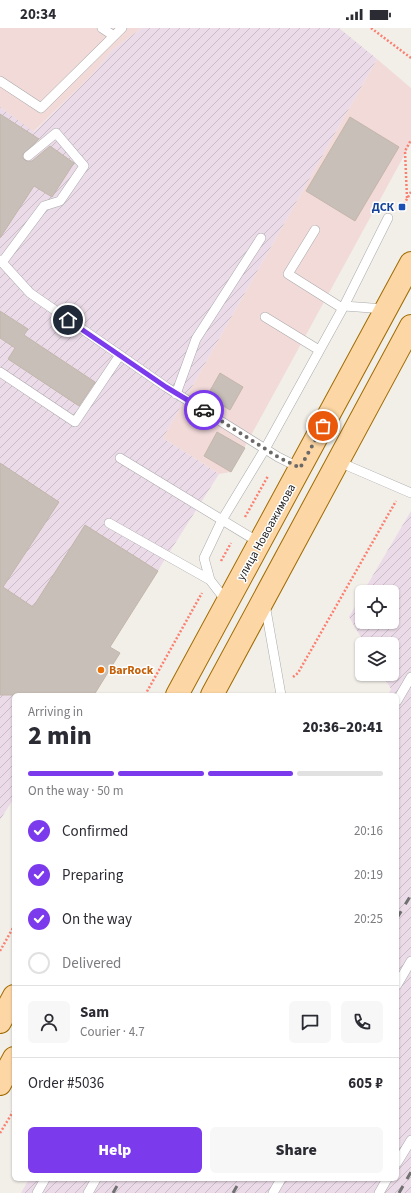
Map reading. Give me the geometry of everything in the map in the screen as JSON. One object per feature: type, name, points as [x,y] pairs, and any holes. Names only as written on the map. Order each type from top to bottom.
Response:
[{"type":"main road","name":"улица Новоажимова","points":[[178,693],[411,263]]},
{"type":"main road","points":[[213,693],[410,329]]},
{"type":"main road","points":[[0,1022],[12,1000]]},
{"type":"main road","points":[[0,1084],[12,1062]]},
{"type":"lane","points":[[102,28],[114,36]]},
{"type":"lane","points":[[0,81],[41,108],[122,28]]},
{"type":"lane","points":[[28,156],[56,132],[84,166],[60,201],[44,206],[1,261],[30,293],[176,394],[265,449],[300,468]]},
{"type":"lane","points":[[210,580],[204,558],[222,520],[265,449],[343,307],[388,218]]},
{"type":"lane","points":[[315,230],[288,274],[343,307],[385,309]]},
{"type":"lane","points":[[176,394],[196,339],[261,238]]},
{"type":"lane","points":[[266,317],[319,350]]},
{"type":"lane","points":[[0,372],[75,422],[120,355]]},
{"type":"lane","points":[[120,458],[260,543]]},
{"type":"lane","points":[[339,462],[407,490]]},
{"type":"lane","points":[[109,523],[210,580],[228,602]]},
{"type":"lane","points":[[264,600],[280,691]]},
{"type":"lane","points":[[399,698],[411,677]]},
{"type":"lane","points":[[399,982],[411,961]]},
{"type":"lane","points":[[399,1160],[411,1140]]},
{"type":"lane","points":[[37,1193],[44,1181]]},
{"type":"lane","points":[[88,1193],[95,1181]]},
{"type":"lane","points":[[273,1193],[280,1181]]},
{"type":"lane","points":[[378,1193],[386,1181]]},
{"type":"path","points":[[371,28],[411,58]]},
{"type":"path","points":[[407,199],[405,151],[411,140]]},
{"type":"path","points":[[280,691],[298,673],[407,490]]},
{"type":"path","points":[[0,951],[12,930]]},
{"type":"path","points":[[0,1134],[12,1113]]},
{"type":"shaded area","points":[[0,28],[142,28],[112,50],[92,75],[33,132],[0,107]]},
{"type":"shaded area","points":[[142,28],[339,28],[377,59],[163,438],[219,474],[80,693],[12,693],[12,801],[0,820],[0,107],[34,132],[92,75],[112,50]]},
{"type":"shaded area","points":[[377,59],[411,88],[411,143],[231,472],[219,474],[163,438]]},
{"type":"shaded area","points":[[411,511],[411,1193],[21,1193],[28,1181],[399,1181],[399,693],[389,693],[391,689],[386,681],[399,681],[399,637],[361,637],[356,629],[399,629],[399,585],[367,585]]},
{"type":"shaded area","points":[[355,606],[355,627],[349,617]]},
{"type":"building","points":[[0,114],[39,139],[23,154],[22,157],[26,161],[32,161],[50,146],[74,163],[52,197],[34,186],[0,238]]},
{"type":"building","points":[[350,117],[399,147],[355,221],[306,191]]},
{"type":"building","points":[[0,311],[28,329],[24,335],[95,382],[79,406],[8,359],[15,348],[0,338]]},
{"type":"building","points":[[220,373],[243,387],[230,410],[207,396]]},
{"type":"building","points":[[217,432],[245,448],[231,472],[204,456]]},
{"type":"building","points":[[0,463],[59,502],[3,587],[33,607],[85,525],[158,571],[110,647],[120,653],[95,693],[12,693],[12,695],[0,695]]},
{"type":"railway","points":[[399,915],[411,895]]},
{"type":"railway","points":[[399,1193],[411,1172]]},
{"type":"railway","points":[[113,1193],[120,1181]]},
{"type":"railway","points":[[233,1193],[240,1181]]},
{"type":"way so far","points":[[204,410],[278,457],[300,468],[323,426]]},
{"type":"place","name":"ДСК","points":[[402,207]]},
{"type":"place","name":"BarRock","points":[[101,670]]},
{"type":"route","points":[[68,320],[166,387],[204,410]]}]
